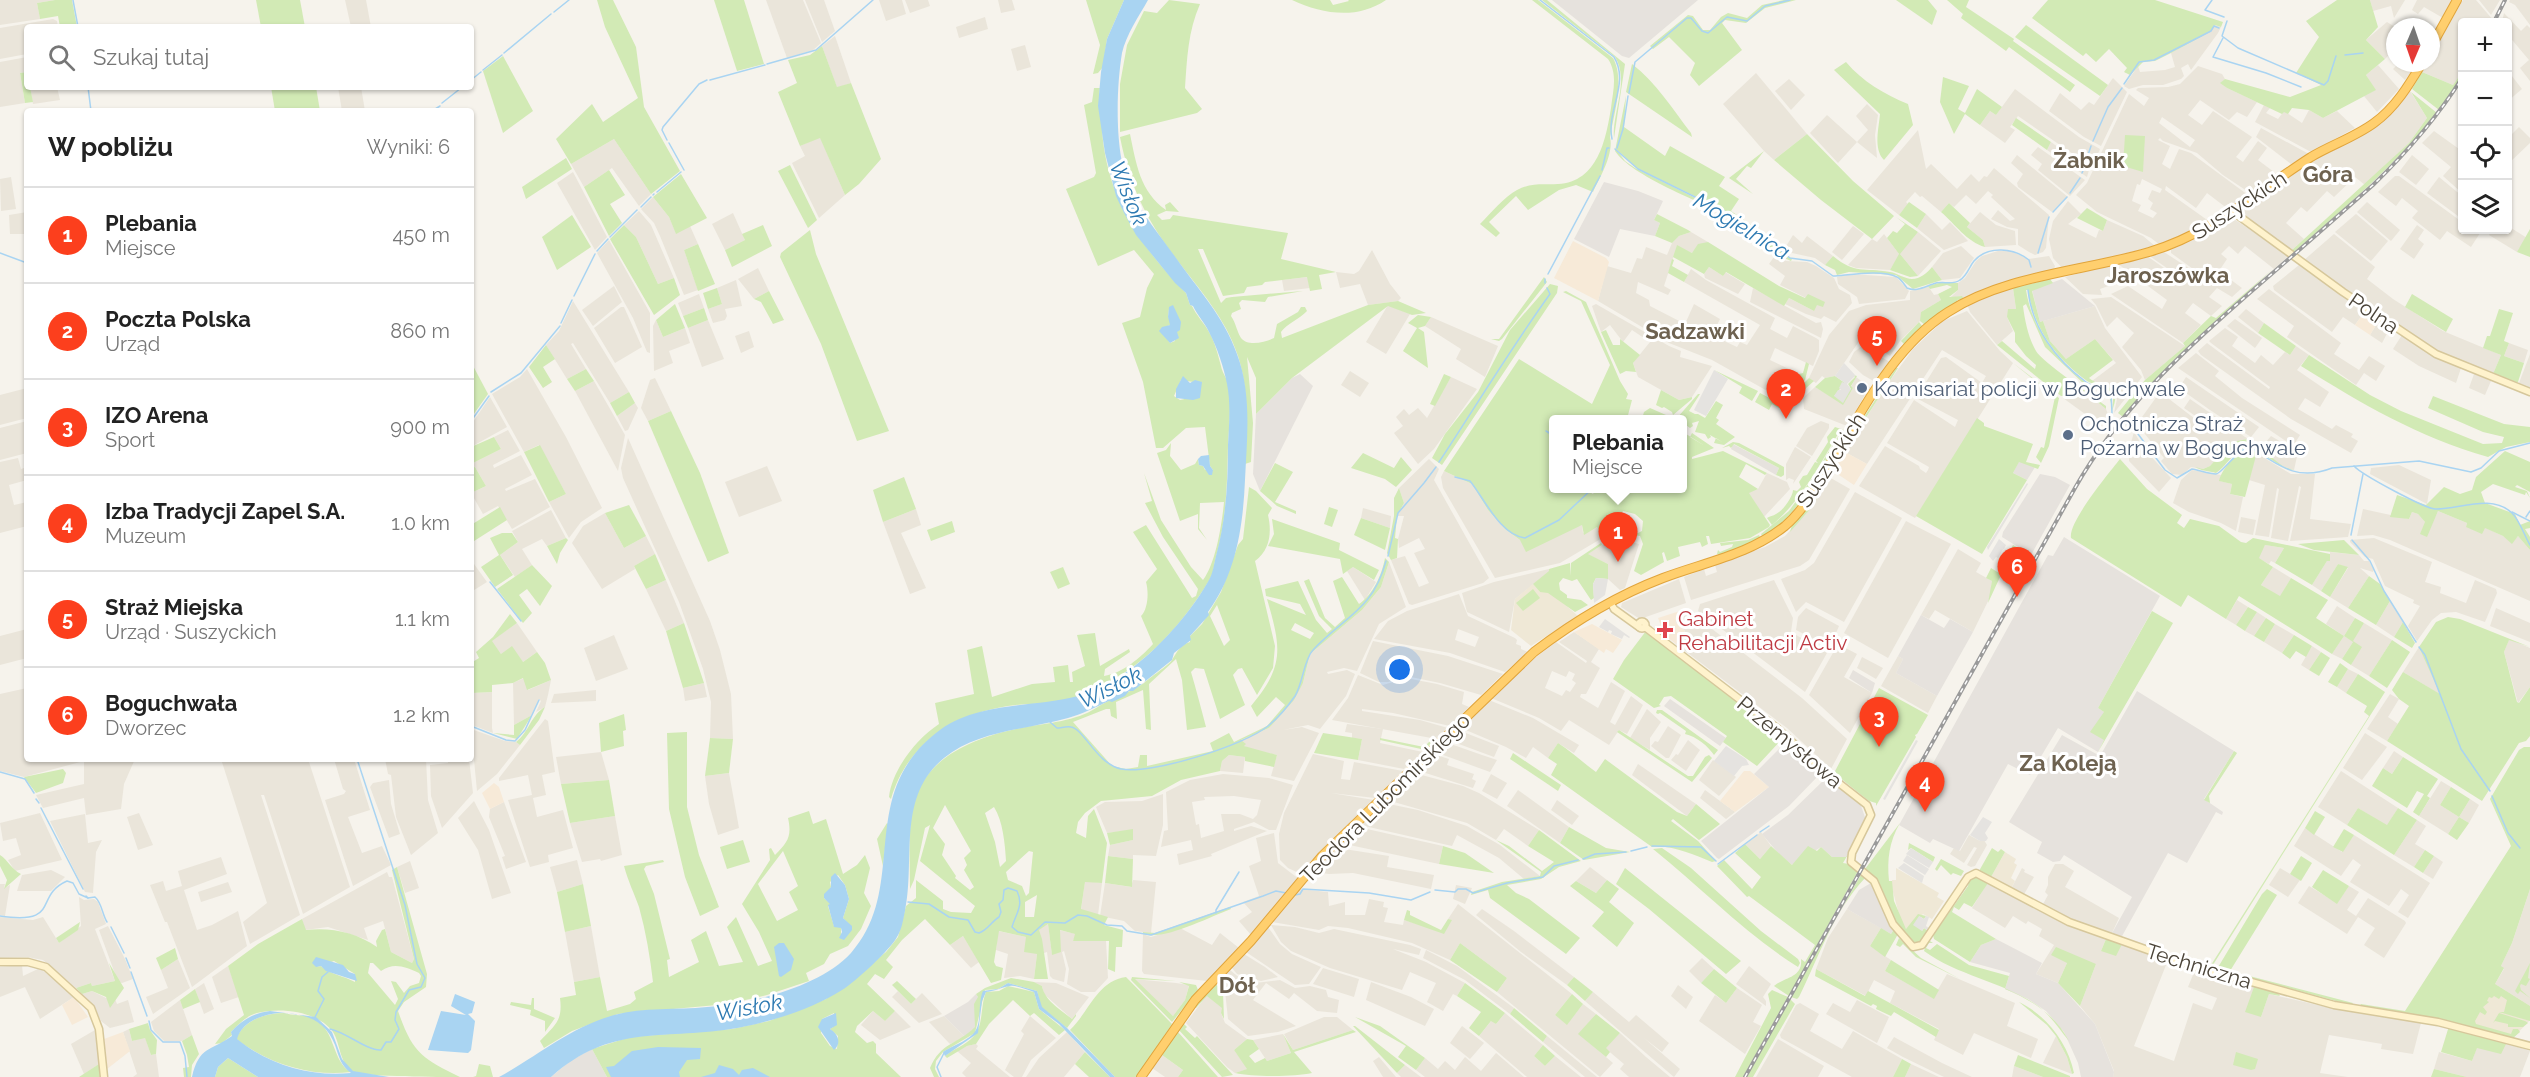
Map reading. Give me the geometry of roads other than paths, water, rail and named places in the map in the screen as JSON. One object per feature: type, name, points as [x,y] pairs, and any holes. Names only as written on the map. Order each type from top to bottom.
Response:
[{"type":"highway","points":[[2440,31],[2457,0]]},
{"type":"highway","name":"Suszyckich","points":[[1611,603],[1666,577],[1749,548],[1764,541],[1788,523],[1808,498],[1894,363],[1916,338],[1949,311],[1995,289],[2116,261],[2179,243],[2206,229],[2313,155],[2374,123],[2402,95],[2416,72]]},
{"type":"highway","name":"Teodora Lubomirskiego","points":[[1141,1077],[1195,1000],[1251,941],[1337,841],[1526,659],[1554,638],[1611,603]]},
{"type":"street","name":"Polna","points":[[2232,211],[2337,288],[2436,354],[2530,392]]},
{"type":"street","name":"Przemysłowa","points":[[1611,603],[1614,609],[1641,625],[1776,728],[1828,775],[1867,805],[1871,814],[1850,860],[1853,865],[1869,876],[1893,924],[1908,944],[1917,948]]},
{"type":"street","name":"Techniczna","points":[[1917,948],[1925,942],[1968,877],[1974,873],[2069,922],[2190,965],[2334,1005],[2438,1022],[2530,1046]]},
{"type":"street","points":[[0,962],[28,962],[46,967],[91,1008],[99,1029],[104,1077]]},
{"type":"water","name":"Wisłok","points":[[1124,0],[1148,0],[1126,39],[1120,68],[1118,123],[1125,177],[1135,200],[1146,217],[1225,328],[1237,354],[1245,385],[1247,432],[1240,532],[1231,566],[1218,597],[1208,612],[1209,615],[1190,636],[1191,640],[1174,653],[1172,660],[1125,696],[1068,718],[988,736],[944,758],[929,774],[919,791],[913,810],[908,891],[900,931],[880,957],[842,990],[788,1015],[759,1023],[731,1029],[616,1041],[573,1060],[551,1077],[499,1077],[582,1027],[614,1015],[637,1011],[725,1005],[764,998],[803,984],[838,965],[851,953],[868,927],[878,899],[889,813],[897,785],[912,758],[936,733],[968,715],[986,710],[1078,696],[1116,679],[1135,666],[1170,633],[1185,616],[1209,580],[1226,501],[1229,415],[1226,378],[1215,344],[1193,306],[1190,305],[1186,293],[1175,283],[1136,235],[1116,196],[1105,153],[1098,106],[1107,39]]},
{"type":"water","points":[[1173,305],[1181,322],[1180,330],[1177,332],[1179,338],[1170,343],[1159,331],[1162,327],[1170,325],[1169,307]]},
{"type":"water","points":[[1183,376],[1190,383],[1195,380],[1202,382],[1200,398],[1193,400],[1176,398],[1176,389]]},
{"type":"water","points":[[1209,455],[1212,475],[1209,475],[1203,466],[1199,465],[1198,459]]},
{"type":"water","points":[[835,873],[845,885],[849,899],[843,918],[852,926],[852,930],[844,940],[839,938],[841,928],[834,927],[828,905],[830,904],[824,898],[824,894],[831,887],[831,877]]},
{"type":"water","points":[[779,943],[784,943],[794,959],[791,970],[781,977],[774,947]]},
{"type":"water","points":[[316,957],[343,965],[349,972],[355,974],[357,981],[326,971],[321,966],[316,967],[312,963]]},
{"type":"water","points":[[1008,983],[1037,991],[1042,1007],[1067,1028],[1115,1077],[1110,1077],[1059,1024],[1039,1009],[1034,992],[1016,986],[986,992],[982,1001],[978,1033],[945,1056],[943,1052],[966,1039],[976,1030],[983,991],[998,989]]},
{"type":"water","points":[[455,994],[475,1002],[472,1013],[468,1014],[475,1021],[471,1050],[468,1053],[428,1050],[441,1011],[466,1015],[451,1006]]},
{"type":"water","points":[[264,1012],[289,1014],[272,1014],[253,1020],[243,1028],[237,1039],[263,1056],[305,1071],[351,1073],[339,1057],[326,1029],[312,1019],[298,1015],[316,1017],[332,1032],[342,1059],[353,1071],[389,1077],[258,1077],[228,1058],[218,1067],[215,1077],[192,1077],[202,1054],[232,1036],[231,1032],[244,1020]]},
{"type":"water","points":[[836,1013],[837,1025],[830,1029],[838,1039],[834,1050],[818,1027],[822,1019]]},
{"type":"water","points":[[658,1047],[701,1048],[700,1059],[687,1060],[679,1072],[680,1077],[611,1077],[606,1067],[614,1066],[632,1051]]},
{"type":"water","points":[[719,1065],[733,1069],[739,1075],[742,1070],[753,1068],[770,1077],[701,1077],[715,1073]]},
{"type":"waterway","points":[[73,0],[77,24]]},
{"type":"waterway","points":[[554,12],[569,0]]},
{"type":"waterway","points":[[767,64],[816,50],[873,0]]},
{"type":"waterway","name":"Mogielnica","points":[[1540,0],[1614,57],[1620,77],[1612,118],[1612,139]]},
{"type":"waterway","points":[[1629,93],[1635,62],[1687,18],[1691,18],[1702,31],[1708,33],[1727,17],[1747,21],[1765,6],[1790,0]]},
{"type":"waterway","points":[[2212,0],[2205,10],[2224,17]]},
{"type":"waterway","points":[[504,53],[551,14]]},
{"type":"waterway","points":[[2227,21],[2222,36],[2238,48],[2324,85],[2328,81],[2336,56]]},
{"type":"waterway","points":[[2124,84],[2139,62],[2154,60],[2211,31],[2214,26],[2219,28]]},
{"type":"waterway","points":[[2223,38],[2213,57],[2266,73],[2301,87]]},
{"type":"waterway","points":[[2345,55],[2363,53]]},
{"type":"waterway","points":[[483,70],[502,55]]},
{"type":"waterway","points":[[710,80],[765,65]]},
{"type":"waterway","points":[[474,78],[481,72]]},
{"type":"waterway","points":[[667,140],[662,130],[663,127],[699,84],[707,80]]},
{"type":"waterway","points":[[2093,141],[2108,107],[2122,88]]},
{"type":"waterway","points":[[88,90],[91,108]]},
{"type":"waterway","points":[[442,103],[458,90]]},
{"type":"waterway","points":[[1617,148],[1623,129],[1628,96]]},
{"type":"waterway","points":[[669,143],[684,170]]},
{"type":"waterway","points":[[2086,161],[2091,146]]},
{"type":"waterway","name":"Mogielnica","points":[[1602,170],[1607,148],[1609,148]]},
{"type":"waterway","name":"Mogielnica","points":[[1615,149],[1638,169],[1740,219],[1790,258],[1812,261],[1833,276],[1883,273],[1898,278],[1907,288],[1917,289],[1936,283],[1957,282],[1974,261],[1986,252],[1994,250],[2009,251],[2023,256],[2029,260],[2031,267]]},
{"type":"waterway","points":[[2082,173],[2085,166]]},
{"type":"waterway","points":[[657,192],[681,172]]},
{"type":"waterway","name":"Mogielnica","points":[[1548,274],[1600,176]]},
{"type":"waterway","points":[[2070,193],[2080,178]]},
{"type":"waterway","points":[[641,207],[651,197]]},
{"type":"waterway","points":[[2053,212],[2067,197]]},
{"type":"waterway","points":[[610,237],[637,210]]},
{"type":"waterway","points":[[2038,253],[2049,217]]},
{"type":"waterway","points":[[597,251],[608,239]]},
{"type":"waterway","points":[[0,253],[24,262]]},
{"type":"waterway","points":[[574,296],[595,254]]},
{"type":"waterway","name":"Mogielnica","points":[[1439,462],[1550,294],[1547,288]]},
{"type":"waterway","name":"Mogielnica","points":[[2028,290],[2030,304],[2047,342],[2075,373],[2089,384],[2111,394],[2112,413]]},
{"type":"waterway","points":[[561,323],[572,300]]},
{"type":"waterway","points":[[491,392],[521,373],[560,326]]},
{"type":"waterway","points":[[474,417],[489,396]]},
{"type":"waterway","name":"Mogielnica","points":[[2125,423],[2135,430],[2165,470],[2177,478],[2192,469],[2213,474],[2219,473],[2240,452],[2250,447],[2288,470],[2298,472],[2320,472],[2332,468],[2419,461],[2471,472],[2481,468],[2499,451],[2530,443]]},
{"type":"waterway","points":[[2354,466],[2393,491],[2435,509],[2484,503],[2504,507],[2515,516],[2530,545]]},
{"type":"waterway","name":"Mogielnica","points":[[1388,556],[1398,513],[1436,467]]},
{"type":"waterway","points":[[2351,535],[2363,474]]},
{"type":"waterway","points":[[1455,477],[1470,481],[1500,523],[1516,535],[1525,538],[1559,520],[1588,493]]},
{"type":"waterway","points":[[2526,517],[2530,511]]},
{"type":"waterway","points":[[2512,512],[2530,521]]},
{"type":"waterway","points":[[2352,540],[2370,561],[2384,591],[2416,642]]},
{"type":"waterway","name":"Mogielnica","points":[[1050,722],[1057,728],[1076,729],[1105,761],[1121,769],[1135,770],[1175,763],[1240,742],[1268,726],[1283,712],[1298,691],[1310,654],[1366,602],[1374,591],[1386,561]]},
{"type":"waterway","points":[[490,582],[521,621]]},
{"type":"waterway","points":[[2419,647],[2425,655],[2461,749],[2490,791]]},
{"type":"waterway","points":[[474,727],[506,740],[515,741],[525,730],[539,700]]},
{"type":"waterway","points":[[330,1029],[369,1048],[381,1050],[386,1042],[391,1042],[399,1029],[395,1020],[396,1012],[409,990],[421,987],[425,978],[417,964],[405,905],[358,762]]},
{"type":"waterway","points":[[0,772],[25,779],[34,793]]},
{"type":"waterway","points":[[2492,796],[2508,833],[2520,848]]},
{"type":"waterway","points":[[36,799],[39,803]]},
{"type":"waterway","points":[[41,808],[83,889]]},
{"type":"waterway","points":[[1760,832],[1769,826]]},
{"type":"waterway","points":[[1718,864],[1757,835]]},
{"type":"waterway","points":[[1652,846],[1701,847],[1716,861]]},
{"type":"waterway","points":[[1631,851],[1647,847]]},
{"type":"waterway","points":[[1583,859],[1595,854],[1626,852]]},
{"type":"waterway","points":[[1435,890],[1455,892],[1458,889],[1466,889],[1473,893],[1507,883],[1543,877],[1554,866],[1578,860]]},
{"type":"waterway","points":[[1216,913],[1239,872]]},
{"type":"waterway","points":[[0,916],[19,918],[39,913],[57,887],[67,881],[73,883],[79,894],[88,898]]},
{"type":"waterway","points":[[908,902],[929,904],[949,917],[968,920],[975,932],[979,933],[999,917],[1001,912],[999,904],[1003,900],[1004,890],[1008,888],[1017,891],[1019,896],[1019,909],[1012,927],[1018,932],[1031,935],[1045,922],[1065,923],[1078,915],[1087,916],[1107,925],[1122,926],[1127,931],[1151,935],[1276,891],[1286,893]]},
{"type":"waterway","points":[[1295,895],[1300,894],[1303,889],[1369,893],[1411,900],[1430,892]]},
{"type":"waterway","points":[[86,896],[97,899],[107,922]]},
{"type":"waterway","points":[[111,927],[124,953]]},
{"type":"waterway","points":[[126,958],[130,968]]},
{"type":"waterway","points":[[131,972],[147,1016]]},
{"type":"waterway","points":[[315,1017],[324,999],[318,991],[322,977],[328,972]]},
{"type":"waterway","points":[[149,1021],[151,1030],[163,1042],[180,1042],[185,1056],[187,1077]]},
{"type":"waterway","points":[[941,1077],[937,1067],[944,1053]]},
{"type":"railway","points":[[2496,18],[2505,0]]},
{"type":"railway","points":[[1745,1077],[2092,460],[2131,409],[2174,362],[2386,173],[2432,121],[2458,84]]},
{"type":"place","name":"Straż Miejska","points":[[1877,366]]},
{"type":"place","name":"Komisariat policji w Boguchwale","points":[[1862,388]]},
{"type":"place","name":"Poczta Polska","points":[[1786,419]]},
{"type":"place","name":"Ochotnicza Straż Pożarna w Boguchwale","points":[[2068,435]]},
{"type":"place","name":"Plebania","points":[[1618,562]]},
{"type":"place","name":"Boguchwała","points":[[2017,597]]},
{"type":"place","name":"Gabinet Rehabilitacji Activ","points":[[1665,630]]},
{"type":"place","name":"IZO Arena","points":[[1879,747]]},
{"type":"place","name":"Izba Tradycji Zapel S.A.","points":[[1925,812]]},
{"type":"district","name":"Żabnik","points":[[2089,160]]},
{"type":"district","name":"Góra","points":[[2328,174]]},
{"type":"district","name":"Jaroszówka","points":[[2168,275]]},
{"type":"district","name":"Sadzawki","points":[[1695,331]]},
{"type":"district","name":"Za Koleją","points":[[2068,763]]},
{"type":"district","name":"Dół","points":[[1237,985]]}]
